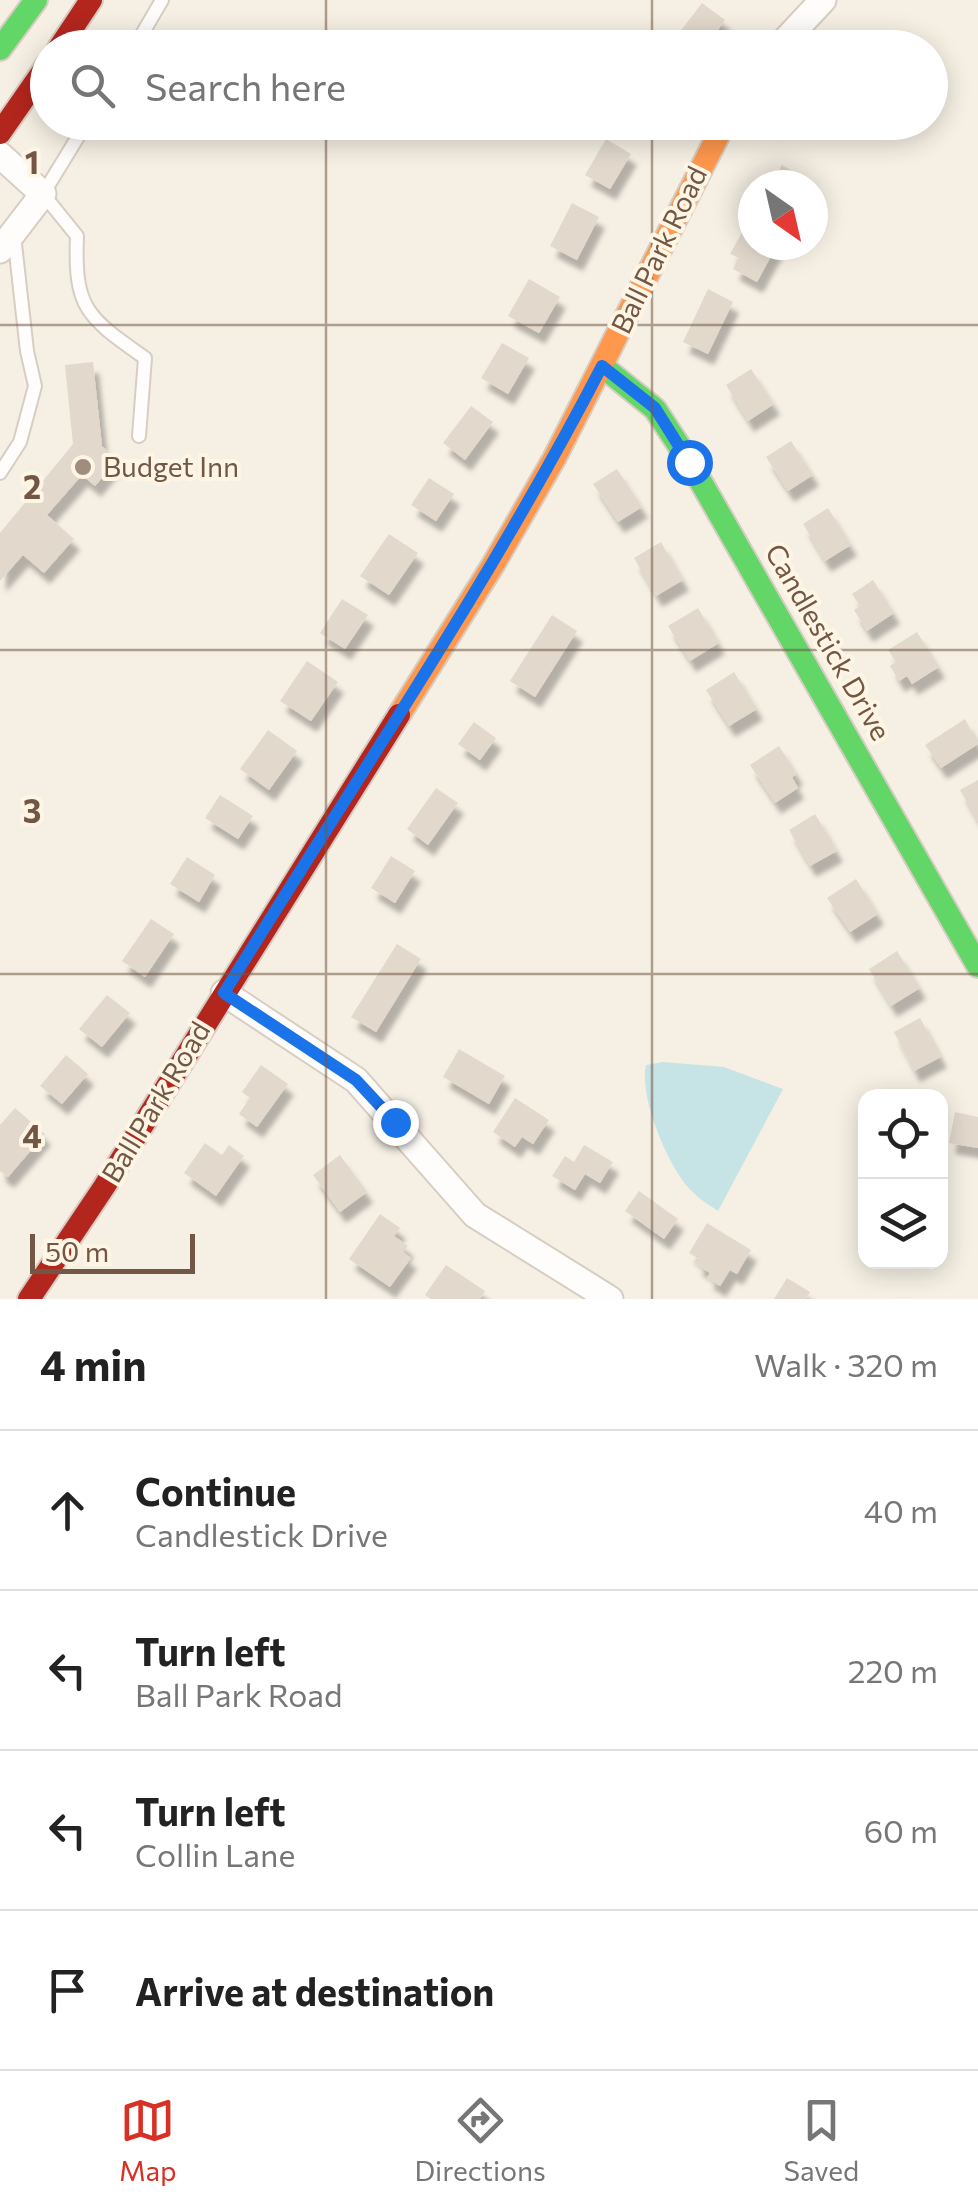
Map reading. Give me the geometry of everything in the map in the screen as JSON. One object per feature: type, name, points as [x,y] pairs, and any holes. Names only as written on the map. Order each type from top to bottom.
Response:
[{"type":"main road","points":[[0,49],[36,0]]},
{"type":"main road","points":[[71,30],[91,0]]},
{"type":"main road","points":[[0,132],[30,90]]},
{"type":"main road","name":"Ball Park Road","points":[[30,1299],[492,565],[554,459],[716,140]]},
{"type":"main road","name":"Candlestick Drive","points":[[602,366],[655,408],[689,462],[978,966]]},
{"type":"street","points":[[795,30],[824,0]]},
{"type":"street","points":[[0,155],[43,194],[7,241]]},
{"type":"street","points":[[224,993],[356,1080],[474,1215],[610,1299]]},
{"type":"lane","points":[[144,30],[162,0]]},
{"type":"lane","points":[[77,140],[43,194],[76,236],[75,276],[93,320],[145,358],[139,436]]},
{"type":"lane","points":[[0,473],[20,442],[35,386],[7,241]]},
{"type":"water","points":[[663,1062],[724,1067],[783,1089],[718,1211],[686,1185],[656,1128],[646,1094],[646,1065]]},
{"type":"building","points":[[702,3],[725,20],[718,30],[681,30]]},
{"type":"building","points":[[605,140],[631,154],[610,189],[585,175]]},
{"type":"building","points":[[572,203],[599,217],[577,260],[550,246]]},
{"type":"building","points":[[738,240],[738,258],[730,254]]},
{"type":"building","points":[[738,260],[769,260],[757,282],[733,269]]},
{"type":"building","points":[[529,279],[560,297],[539,333],[508,316]]},
{"type":"building","points":[[708,289],[733,302],[708,354],[683,342]]},
{"type":"building","points":[[502,343],[529,358],[508,394],[481,378]]},
{"type":"building","name":"Budget Inn","points":[[93,362],[102,446],[117,460],[95,486],[82,475],[47,515],[74,539],[44,573],[23,555],[0,581],[0,533],[73,444],[65,365]]},
{"type":"building","points":[[751,369],[774,404],[748,421],[726,385]]},
{"type":"building","points":[[471,406],[493,422],[465,460],[443,443]]},
{"type":"building","points":[[791,441],[813,475],[788,491],[766,457]]},
{"type":"building","points":[[617,469],[642,507],[618,522],[593,484]]},
{"type":"building","points":[[429,478],[454,494],[436,521],[411,505]]},
{"type":"building","points":[[828,508],[851,545],[825,561],[803,524]]},
{"type":"building","points":[[389,534],[418,553],[389,595],[360,576]]},
{"type":"building","points":[[661,542],[683,580],[656,596],[634,558]]},
{"type":"building","points":[[873,580],[894,613],[867,631],[854,610],[860,606],[852,594]]},
{"type":"building","points":[[342,599],[368,615],[345,649],[320,633]]},
{"type":"building","points":[[698,608],[719,643],[690,661],[668,626]]},
{"type":"building","points":[[552,615],[577,631],[535,697],[510,681]]},
{"type":"building","points":[[917,632],[939,667],[912,684],[907,676],[899,681],[890,666],[896,662],[888,650]]},
{"type":"building","points":[[307,661],[338,682],[311,721],[280,701]]},
{"type":"building","points":[[734,672],[757,709],[729,726],[706,690]]},
{"type":"building","points":[[965,719],[978,744],[941,768],[925,745]]},
{"type":"building","points":[[474,722],[496,738],[480,760],[458,744]]},
{"type":"building","points":[[268,730],[297,751],[269,790],[240,769]]},
{"type":"building","points":[[779,746],[797,774],[792,777],[798,788],[775,803],[750,765]]},
{"type":"building","points":[[978,780],[978,821],[960,790]]},
{"type":"building","points":[[436,788],[458,803],[428,845],[407,829]]},
{"type":"building","points":[[220,795],[253,816],[238,839],[205,818]]},
{"type":"building","points":[[815,814],[837,851],[810,866],[789,830]]},
{"type":"building","points":[[391,856],[415,871],[395,903],[371,888]]},
{"type":"building","points":[[187,857],[215,875],[199,902],[170,884]]},
{"type":"building","points":[[856,879],[878,914],[850,932],[827,898]]},
{"type":"building","points":[[151,919],[174,934],[145,977],[122,961]]},
{"type":"building","points":[[397,944],[421,959],[376,1032],[351,1017]]},
{"type":"building","points":[[897,951],[920,988],[891,1006],[869,969]]},
{"type":"building","points":[[107,995],[130,1013],[102,1047],[79,1029]]},
{"type":"building","points":[[920,1018],[941,1057],[914,1071],[894,1032]]},
{"type":"building","points":[[459,1049],[505,1076],[489,1104],[443,1077]]},
{"type":"building","points":[[66,1055],[88,1074],[62,1104],[40,1086]]},
{"type":"building","points":[[261,1065],[288,1084],[257,1127],[239,1114],[250,1098],[242,1092]]},
{"type":"building","points":[[515,1098],[549,1120],[533,1144],[522,1137],[515,1147],[493,1132]]},
{"type":"building","points":[[15,1108],[45,1134],[8,1177],[0,1171],[0,1125]]},
{"type":"building","points":[[955,1112],[978,1117],[978,1148],[949,1143]]},
{"type":"building","points":[[205,1143],[222,1155],[229,1145],[244,1156],[216,1196],[184,1173]]},
{"type":"building","points":[[584,1145],[613,1162],[600,1183],[585,1174],[575,1190],[552,1176],[565,1156],[574,1162]]},
{"type":"building","points":[[340,1155],[367,1192],[340,1212],[313,1175]]},
{"type":"building","points":[[639,1191],[678,1219],[664,1239],[625,1211]]},
{"type":"building","points":[[380,1214],[400,1228],[394,1236],[408,1246],[403,1252],[411,1258],[390,1287],[349,1259]]},
{"type":"building","points":[[707,1223],[751,1250],[737,1274],[730,1270],[720,1286],[707,1278],[710,1273],[696,1264],[699,1259],[689,1253]]},
{"type":"building","points":[[446,1265],[485,1291],[480,1299],[431,1299],[425,1295]]},
{"type":"building","points":[[787,1278],[810,1292],[806,1299],[774,1299]]},
{"type":"traffic: fast","points":[[0,49],[36,0]]},
{"type":"traffic: fast","points":[[602,366],[655,409],[689,461],[978,966]]},
{"type":"traffic: slow","points":[[399,715],[554,459],[716,140]]},
{"type":"traffic: jam","points":[[71,30],[91,0]]},
{"type":"traffic: jam","points":[[0,133],[30,90]]},
{"type":"traffic: jam","points":[[29,1299],[104,1187],[399,715]]},
{"type":"place","name":"Budget Inn","points":[[83,467]]},
{"type":"route","points":[[395,1122],[356,1080],[224,993],[492,565],[602,366],[655,408],[689,462]]}]
